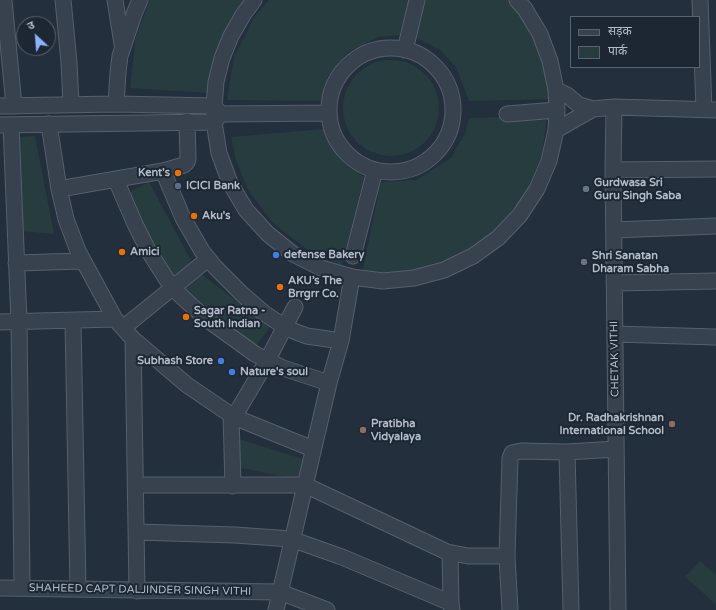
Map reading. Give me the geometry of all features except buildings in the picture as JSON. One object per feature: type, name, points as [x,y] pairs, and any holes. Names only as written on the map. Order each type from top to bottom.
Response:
[{"type":"street","points":[[4,0],[9,101],[71,105],[117,97],[216,114],[329,113]]},
{"type":"street","points":[[62,0],[69,62],[71,105]]},
{"type":"street","points":[[115,0],[123,46]]},
{"type":"street","points":[[117,97],[118,72],[123,46],[140,0]]},
{"type":"street","points":[[254,0],[231,36],[222,58],[216,82],[216,114],[219,153],[230,183],[246,210],[268,234],[293,254],[321,268],[352,277],[383,280],[414,278],[444,270],[473,256],[498,238],[520,215],[537,189],[549,160],[556,130],[556,90],[550,61],[540,34],[525,9],[517,0]]},
{"type":"street","points":[[405,50],[417,0]]},
{"type":"street","points":[[556,90],[567,95],[579,105],[593,108],[710,109],[709,63],[700,0]]},
{"type":"street","points":[[393,49],[405,50],[416,54],[429,62],[441,74],[446,83],[452,104],[451,125],[442,145],[435,154],[422,163],[407,170],[397,172],[375,170],[363,166],[352,158],[342,149],[335,138],[329,113],[333,88],[347,67],[368,53],[393,49]]},
{"type":"street","points":[[556,130],[593,108]]},
{"type":"street","name":"CHETAK VITHI","points":[[614,108],[613,170],[618,610]]},
{"type":"street","points":[[507,114],[557,110]]},
{"type":"street","points":[[22,587],[19,322],[5,125],[187,121],[216,114]]},
{"type":"street","points":[[60,189],[163,171],[187,162],[187,121]]},
{"type":"street","points":[[49,124],[66,219],[82,260],[124,329],[187,385],[232,416],[313,449]]},
{"type":"street","points":[[613,170],[716,169]]},
{"type":"street","points":[[353,256],[375,170]]},
{"type":"street","points":[[163,171],[183,218],[208,259],[243,295],[264,313],[285,327],[307,336],[341,341]]},
{"type":"street","points":[[116,180],[148,250],[172,287],[205,318],[267,361],[283,368],[329,383]]},
{"type":"street","points":[[614,230],[716,226]]},
{"type":"street","points":[[124,329],[172,287],[208,259]]},
{"type":"street","points":[[16,263],[82,260]]},
{"type":"street","points":[[276,610],[313,449],[341,341],[352,277]]},
{"type":"street","points":[[614,283],[716,281]]},
{"type":"street","points":[[233,486],[232,416],[267,361],[295,307]]},
{"type":"street","points":[[0,322],[73,321],[124,329]]},
{"type":"street","points":[[73,321],[78,589]]},
{"type":"street","points":[[124,329],[135,485],[137,591]]},
{"type":"street","points":[[615,334],[716,337]]},
{"type":"street","points":[[510,610],[507,556],[510,458],[512,453],[521,450],[567,452],[616,449]]},
{"type":"street","points":[[567,452],[571,610]]},
{"type":"street","points":[[135,485],[305,486],[450,553],[468,556],[507,556]]},
{"type":"street","points":[[136,532],[292,539],[342,557],[452,607],[450,553]]},
{"type":"street","name":"SHAHEED CAPT DALJINDER SINGH VITHI","points":[[0,588],[22,587],[137,591],[280,592]]},
{"type":"street","points":[[280,592],[327,610]]},
{"type":"green space","points":[[150,0],[245,0],[223,44],[210,93],[130,88],[136,36]]},
{"type":"green space","points":[[269,0],[409,0],[400,35],[378,37],[348,52],[328,76],[321,101],[227,100],[234,57],[255,16]]},
{"type":"green space","points":[[426,0],[512,0],[533,30],[551,85],[552,99],[469,101],[456,67],[439,49],[416,38]]},
{"type":"green space","points":[[391,60],[409,64],[418,68],[425,74],[431,81],[435,90],[439,108],[435,126],[431,135],[425,142],[418,148],[409,152],[391,156],[373,152],[364,148],[357,142],[351,135],[347,126],[343,108],[347,90],[351,81],[357,74],[364,68],[373,64]]},
{"type":"green space","points":[[547,116],[542,154],[526,193],[499,228],[464,254],[430,268],[384,275],[362,273],[381,182],[417,180],[451,158],[465,133],[469,118]]},
{"type":"green space","points":[[323,129],[331,148],[348,167],[364,177],[342,266],[309,251],[273,223],[248,190],[236,160],[231,137]]},
{"type":"green space","points":[[35,136],[54,234],[21,231],[20,137]]},
{"type":"green space","points":[[149,182],[194,266],[170,279],[126,194]]},
{"type":"green space","points":[[199,272],[270,327],[255,347],[183,291]]},
{"type":"green space","points":[[236,438],[303,459],[299,480],[237,467]]},
{"type":"green space","points":[[700,561],[716,575],[716,604],[685,577]]},
{"type":"place","name":"Kent's","points":[[178,173]]},
{"type":"place","name":"ICICI Bank","points":[[178,186]]},
{"type":"place","name":"Gurdwasa Sri Guru Singh Saba","points":[[586,189]]},
{"type":"place","name":"Aku's","points":[[194,216]]},
{"type":"place","name":"Amici","points":[[122,252]]},
{"type":"place","name":"defense Bakery","points":[[276,255]]},
{"type":"place","name":"Shri Sanatan Dharam Sabha","points":[[584,262]]},
{"type":"place","name":"AKU’s The Brrgrr Co.","points":[[280,287]]},
{"type":"place","name":"Sagar Ratna - South Indian","points":[[186,317]]},
{"type":"place","name":"Subhash Store","points":[[221,361]]},
{"type":"place","name":"Nature's soul","points":[[232,372]]},
{"type":"place","name":"Dr. Radhakrishnan International School","points":[[672,424]]},
{"type":"place","name":"Pratibha Vidyalaya","points":[[363,430]]}]
